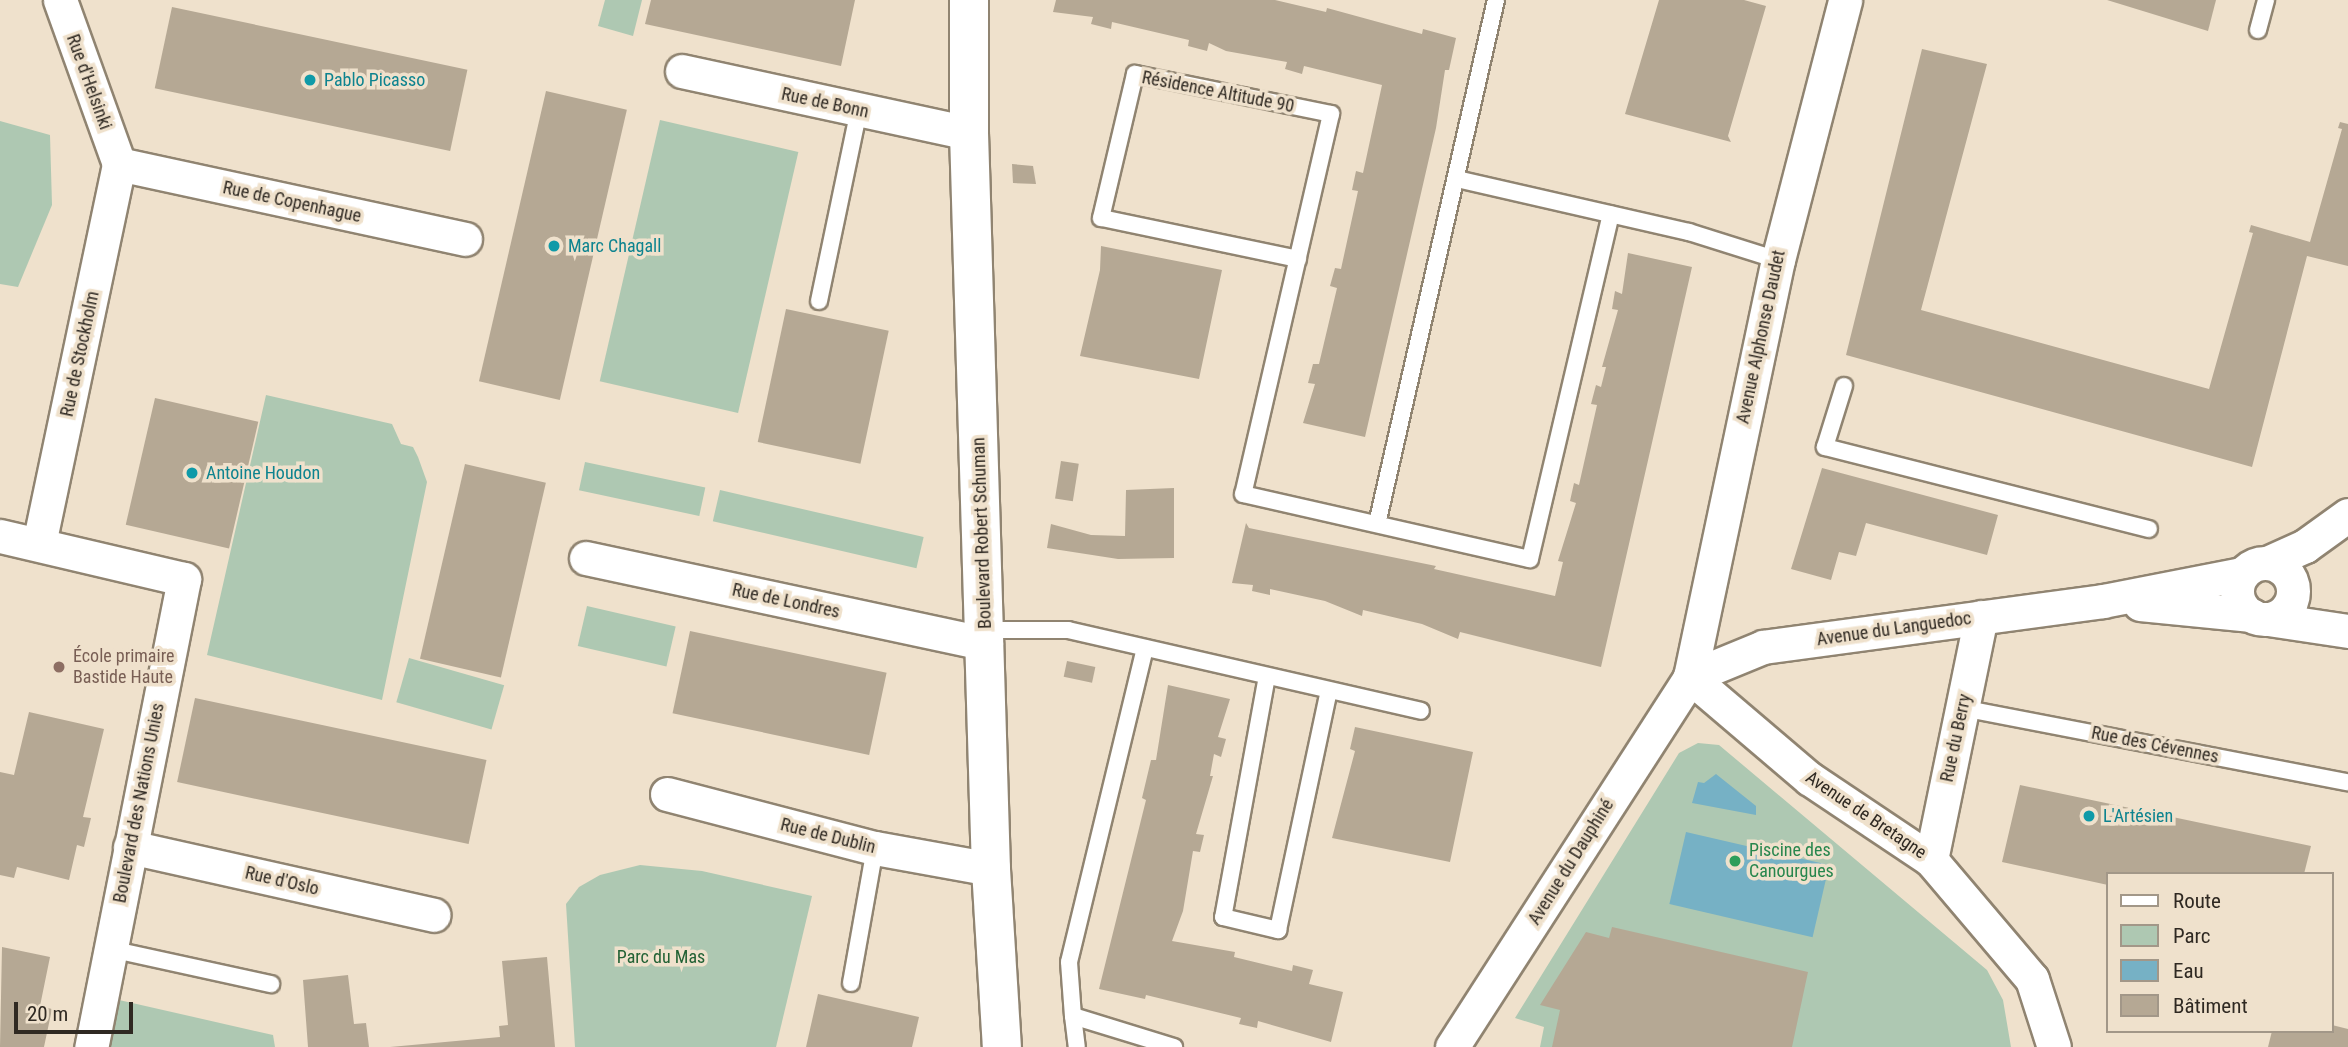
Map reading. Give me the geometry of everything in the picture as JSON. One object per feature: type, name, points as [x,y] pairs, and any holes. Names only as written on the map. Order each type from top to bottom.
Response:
[{"type":"main road","name":"Boulevard Robert Schuman","points":[[966,6],[991,869],[1002,1047]]},
{"type":"street","name":"Rue d'Helsinki","points":[[60,0],[119,164]]},
{"type":"street","name":"Avenue Alphonse Daudet","points":[[1690,677],[1778,260],[1846,0]]},
{"type":"street","name":"Rue de Bonn","points":[[682,71],[969,133]]},
{"type":"street","name":"Rue de Copenhague","points":[[119,164],[465,239]]},
{"type":"street","name":"Rue de Stockholm","points":[[39,544],[119,164]]},
{"type":"street","points":[[2273,575],[2290,604],[2259,617],[2237,592],[2273,575],[2305,546],[2348,515]]},
{"type":"street","name":"Boulevard des Nations Unies","points":[[0,536],[184,579],[91,1047]]},
{"type":"street","name":"Rue de Londres","points":[[586,558],[986,637]]},
{"type":"street","name":"Avenue du Languedoc","points":[[1690,677],[1763,647],[2273,575],[2348,630]]},
{"type":"street","name":"Avenue du Languedoc","points":[[2103,601],[2259,617],[2348,630]]},
{"type":"street","name":"Rue du Berry","points":[[1931,860],[1981,617]]},
{"type":"street","name":"Avenue de Bretagne","points":[[1690,677],[1810,779],[1931,860],[2032,979],[2054,1047]]},
{"type":"street","name":"Avenue du Dauphiné","points":[[1452,1047],[1690,677]]},
{"type":"street","name":"Rue de Dublin","points":[[667,794],[875,848],[991,869]]},
{"type":"street","name":"Rue d'Oslo","points":[[131,847],[433,915]]},
{"type":"lane","points":[[1377,524],[1496,0]]},
{"type":"lane","points":[[2258,30],[2266,0]]},
{"type":"lane","name":"Résidence Altitude 90","points":[[1298,259],[1101,218],[1135,74],[1331,114],[1298,259],[1243,494],[1530,559],[1611,214]]},
{"type":"lane","points":[[819,301],[859,110]]},
{"type":"lane","points":[[1457,179],[1611,214],[1778,260]]},
{"type":"lane","points":[[1844,386],[1825,447],[2149,529]]},
{"type":"lane","points":[[986,637],[1068,630],[1421,711]]},
{"type":"lane","points":[[1077,1047],[1069,962],[1145,648]]},
{"type":"lane","points":[[1267,676],[1223,917],[1278,930],[1329,690]]},
{"type":"lane","name":"Rue des Cévennes","points":[[1962,708],[2348,782]]},
{"type":"lane","points":[[851,983],[875,848]]},
{"type":"lane","points":[[110,949],[271,984]]},
{"type":"lane","points":[[1073,1016],[1174,1047]]},
{"type":"green space","points":[[605,0],[642,0],[633,36],[598,26]]},
{"type":"green space","points":[[660,120],[798,152],[738,413],[600,381]]},
{"type":"green space","points":[[0,121],[50,135],[52,205],[18,287],[0,284]]},
{"type":"green space","points":[[266,395],[392,424],[401,444],[413,447],[418,457],[427,482],[382,700],[207,655]]},
{"type":"green space","points":[[585,462],[705,488],[699,516],[579,490]]},
{"type":"green space","points":[[720,490],[924,537],[916,568],[713,521]]},
{"type":"green space","points":[[587,606],[676,626],[666,666],[578,646]]},
{"type":"green space","points":[[409,658],[504,685],[491,730],[396,702]]},
{"type":"green space","name":"Piscine des Canourgues","points":[[1698,743],[1719,745],[1987,970],[2003,1000],[2011,1047],[1540,1047],[1544,1027],[1515,1018],[1679,753]]},
{"type":"green space","name":"Parc du Mas","points":[[640,865],[702,871],[812,896],[776,1047],[575,1047],[566,904],[579,887],[600,875]]},
{"type":"green space","points":[[119,1000],[273,1035],[275,1047],[109,1047]]},
{"type":"water","points":[[1716,774],[1756,806],[1756,815],[1692,803],[1698,782],[1704,783]]},
{"type":"water","points":[[1686,832],[1829,865],[1813,937],[1669,904]]},
{"type":"building","points":[[651,0],[855,0],[841,66],[645,24]]},
{"type":"building","points":[[1056,0],[1275,0],[1326,12],[1327,8],[1422,34],[1423,29],[1456,38],[1449,70],[1445,70],[1436,128],[1365,437],[1303,423],[1315,384],[1308,383],[1313,364],[1319,364],[1337,288],[1330,286],[1335,268],[1341,269],[1358,191],[1352,190],[1356,171],[1363,173],[1382,85],[1304,66],[1302,74],[1285,69],[1287,62],[1226,51],[1209,43],[1207,51],[1188,46],[1189,40],[1112,22],[1111,29],[1091,24],[1093,17],[1053,12]]},
{"type":"building","points":[[1659,0],[1744,0],[1766,6],[1728,136],[1731,142],[1625,114]]},
{"type":"building","points":[[2107,0],[2216,0],[2208,31]]},
{"type":"building","name":"Pablo Picasso","points":[[172,7],[467,70],[450,151],[155,88]]},
{"type":"building","points":[[1922,49],[1987,64],[1921,310],[2209,389],[2253,233],[2249,232],[2251,225],[2310,242],[2342,129],[2338,128],[2340,122],[2348,124],[2348,266],[2307,256],[2252,467],[1846,355]]},
{"type":"building","name":"Marc Chagall","points":[[546,91],[627,110],[560,400],[479,381]]},
{"type":"building","points":[[1012,164],[1033,166],[1036,184],[1013,183]]},
{"type":"building","points":[[1101,246],[1222,270],[1199,379],[1080,356],[1100,270]]},
{"type":"building","points":[[1628,253],[1692,267],[1601,667],[1460,632],[1458,639],[1422,624],[1363,610],[1362,616],[1325,601],[1270,589],[1270,595],[1252,591],[1253,585],[1232,583],[1246,523],[1249,528],[1436,566],[1434,569],[1555,596],[1563,562],[1558,561],[1576,503],[1570,501],[1574,483],[1579,485],[1597,405],[1591,404],[1596,385],[1601,387],[1606,367],[1602,367],[1618,310],[1612,309],[1615,291],[1622,294]]},
{"type":"building","points":[[786,309],[889,331],[860,464],[758,442]]},
{"type":"building","name":"Antoine Houdon","points":[[155,398],[258,422],[229,549],[126,525]]},
{"type":"building","points":[[1061,461],[1079,464],[1073,501],[1055,499]]},
{"type":"building","points":[[465,464],[546,483],[501,678],[420,659]]},
{"type":"building","points":[[1822,468],[1998,515],[1987,555],[1866,523],[1856,556],[1839,552],[1831,580],[1791,569]]},
{"type":"building","points":[[1174,488],[1174,558],[1118,559],[1047,548],[1051,524],[1091,535],[1125,536],[1126,490]]},
{"type":"building","points":[[690,631],[887,673],[869,755],[673,713]]},
{"type":"building","points":[[1067,661],[1095,667],[1092,683],[1064,677]]},
{"type":"building","points":[[1168,685],[1230,699],[1218,737],[1226,739],[1221,757],[1214,754],[1210,776],[1213,776],[1196,834],[1204,835],[1200,852],[1193,851],[1183,911],[1172,941],[1235,952],[1234,957],[1292,971],[1293,965],[1313,970],[1309,984],[1343,992],[1331,1042],[1258,1021],[1257,1028],[1239,1024],[1241,1018],[1146,995],[1145,999],[1099,989],[1146,800],[1142,798],[1151,760],[1156,760]]},
{"type":"building","points":[[195,698],[486,760],[469,844],[177,782]]},
{"type":"building","points":[[29,712],[104,729],[83,817],[91,818],[84,847],[77,845],[69,880],[17,867],[14,878],[0,875],[0,772],[14,775]]},
{"type":"building","points":[[1355,727],[1473,752],[1450,862],[1332,838],[1355,751],[1350,749]]},
{"type":"building","name":"L'Artésien","points":[[2020,785],[2311,846],[2304,872],[2106,872],[2106,885],[2002,862]]},
{"type":"building","points":[[1612,927],[1808,972],[1792,1047],[1552,1047],[1560,1010],[1540,1005],[1586,932],[1609,938]]},
{"type":"building","points":[[2,947],[50,957],[40,1006],[52,1009],[44,1047],[0,1047]]},
{"type":"building","points":[[547,957],[555,1047],[390,1047],[500,1037],[499,1026],[508,1025],[502,961]]},
{"type":"building","points":[[348,975],[354,1024],[366,1023],[369,1047],[308,1047],[303,980]]},
{"type":"building","points":[[818,994],[919,1017],[912,1047],[806,1047]]},
{"type":"building","points":[[2334,1026],[2348,1029],[2348,1047],[2268,1047],[2272,1033],[2334,1033]]},
{"type":"place","name":"Pablo Picasso","points":[[310,80]]},
{"type":"place","name":"Marc Chagall","points":[[554,246]]},
{"type":"place","name":"Antoine Houdon","points":[[192,473]]},
{"type":"place","name":"École primaire Bastide Haute","points":[[59,667]]},
{"type":"place","name":"L'Artésien","points":[[2089,816]]},
{"type":"place","name":"Piscine des Canourgues","points":[[1735,861]]}]
